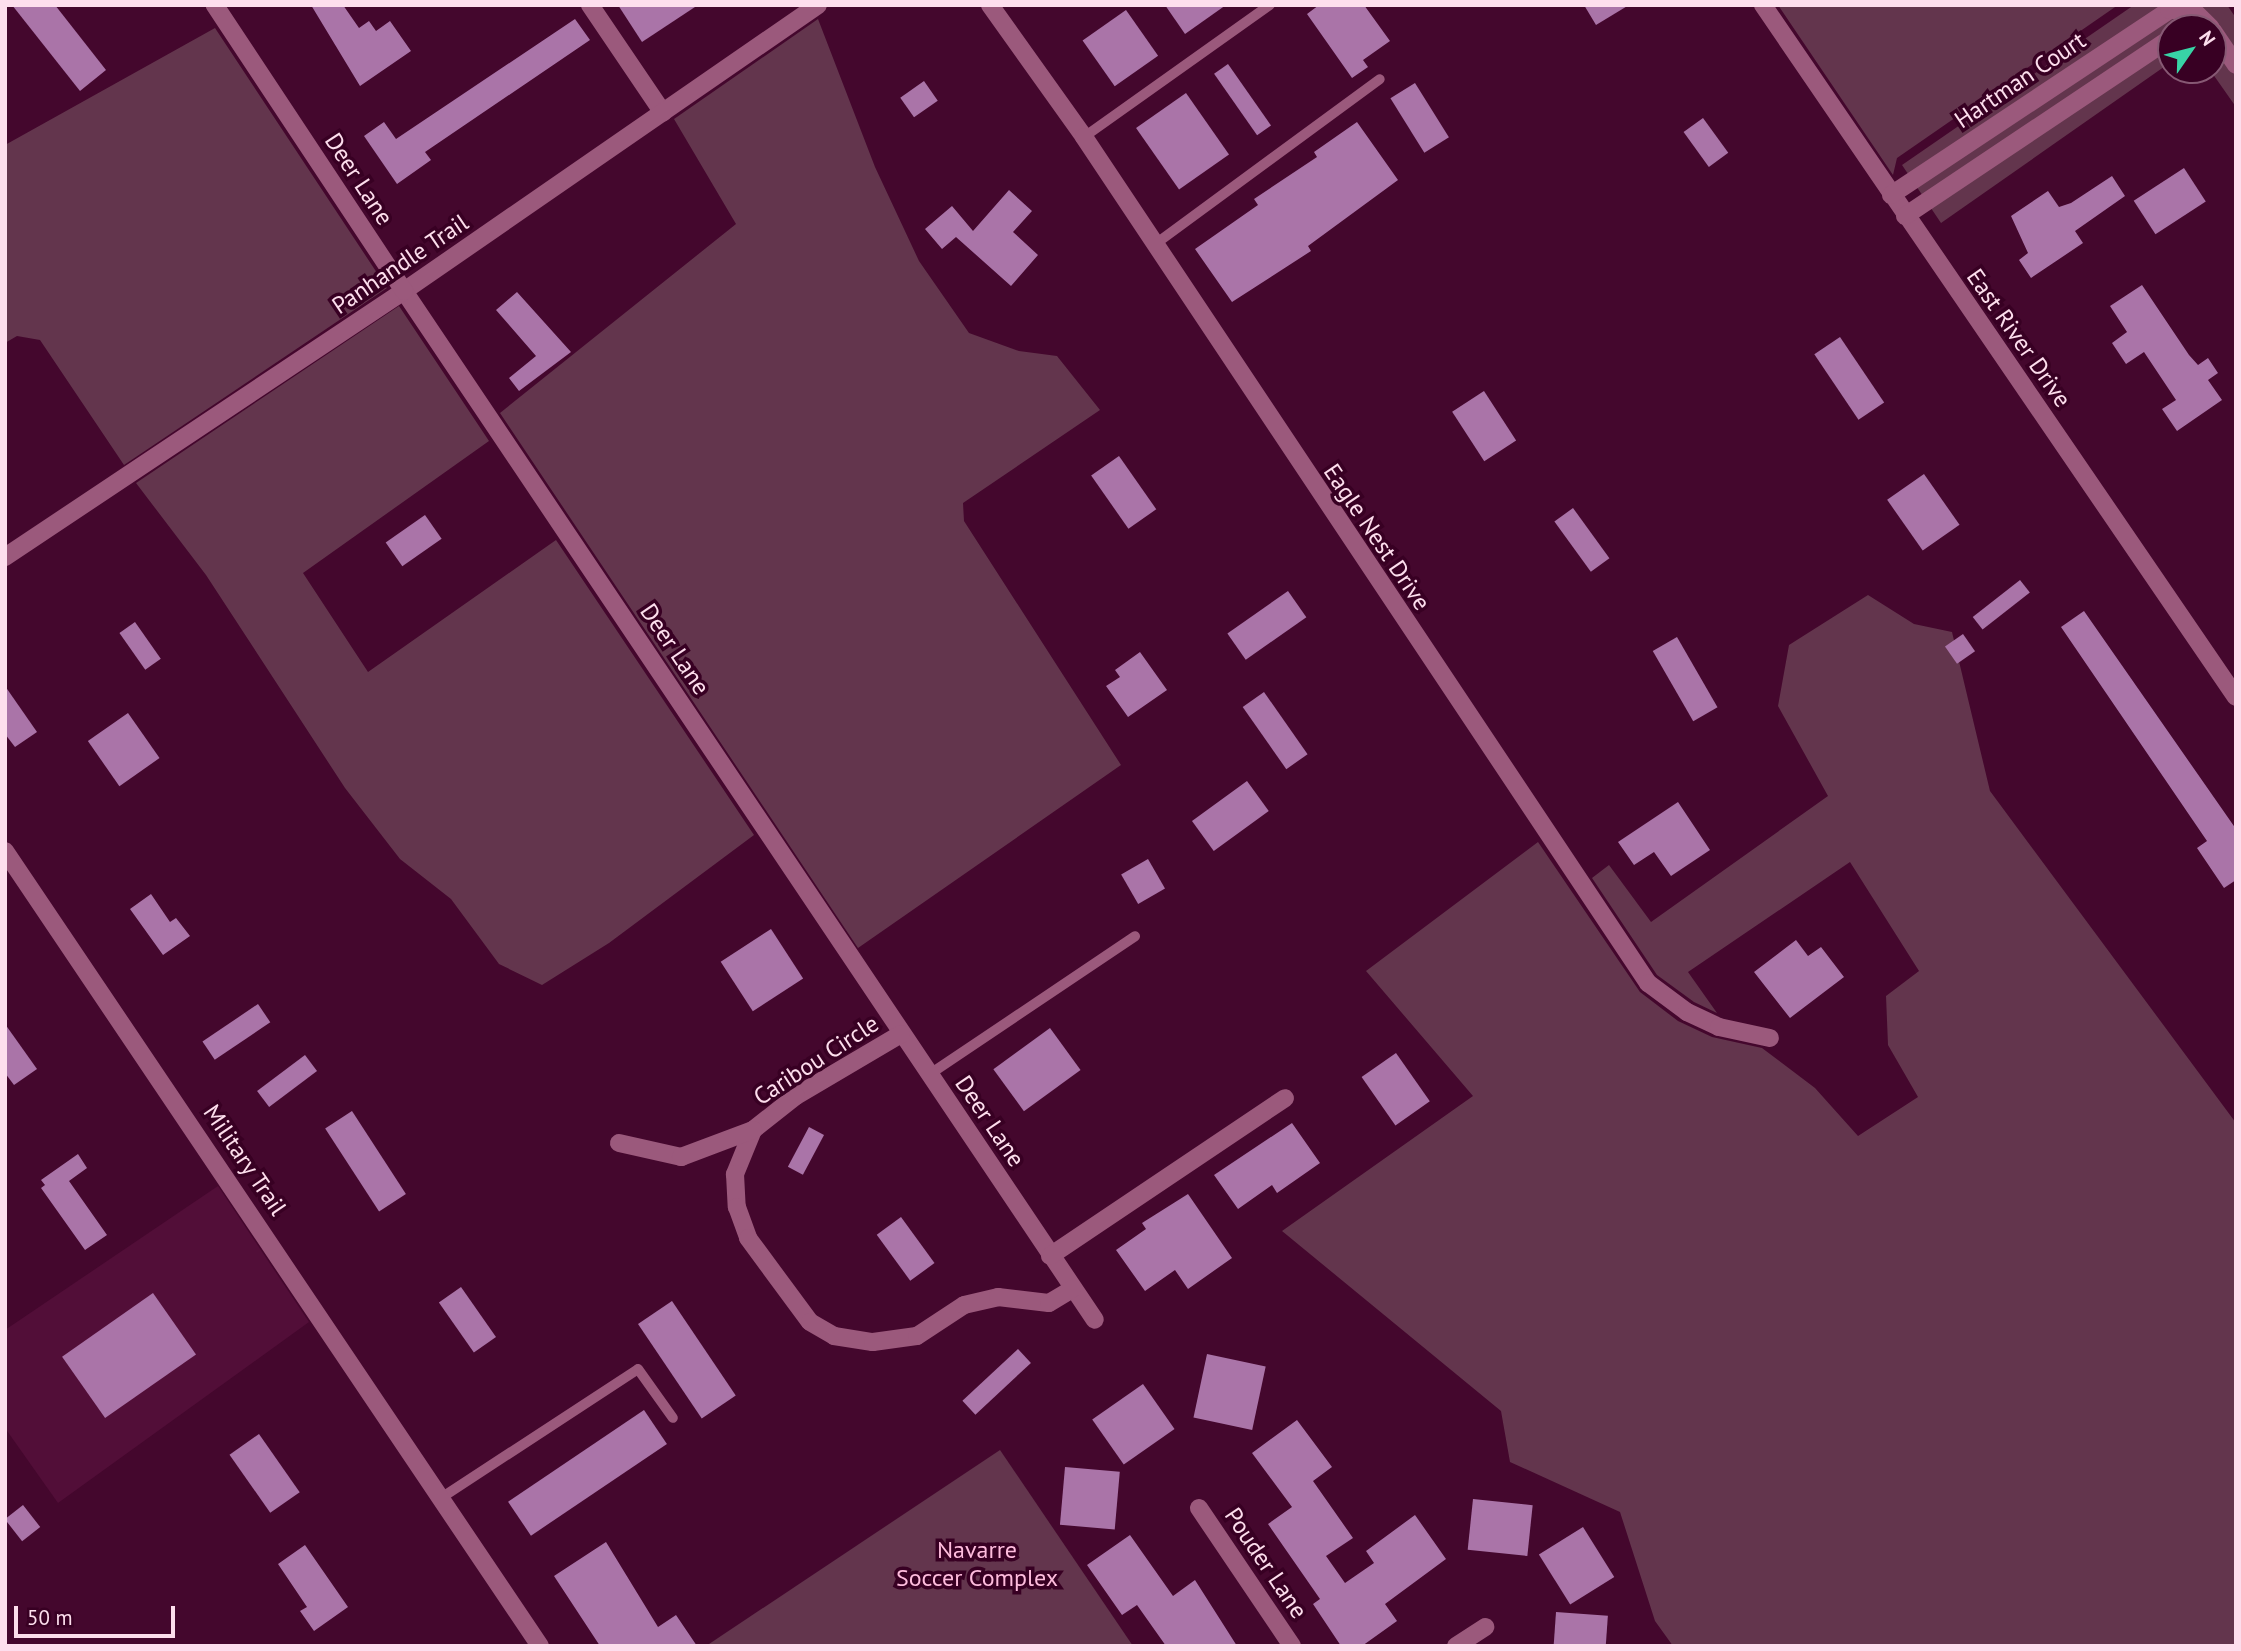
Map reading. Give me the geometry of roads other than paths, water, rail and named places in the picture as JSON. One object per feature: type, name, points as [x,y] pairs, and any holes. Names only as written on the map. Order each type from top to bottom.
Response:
[{"type":"street","name":"Deer Lane","points":[[215,5],[901,1034],[1095,1320]]},
{"type":"street","points":[[590,5],[663,113]]},
{"type":"street","name":"Panhandle Trail","points":[[5,557],[404,290],[818,5]]},
{"type":"street","name":"Eagle Nest Drive","points":[[990,5],[1084,137],[1154,246],[1648,983],[1687,1012],[1719,1027],[1770,1038]]},
{"type":"street","name":"East River Drive","points":[[1763,5],[2236,697]]},
{"type":"street","name":"Hartman Court","points":[[2163,14],[2169,10],[2193,10],[2197,14]]},
{"type":"street","name":"Hartman Court","points":[[1891,195],[2157,18]]},
{"type":"street","name":"Hartman Court","points":[[1905,216],[2157,47]]},
{"type":"street","name":"Military Trail","points":[[5,851],[540,1646]]},
{"type":"street","name":"Caribou Circle","points":[[901,1034],[796,1097],[753,1130],[735,1174],[737,1207],[748,1238],[810,1322],[834,1336],[873,1342],[917,1336],[964,1305],[998,1297],[1049,1303],[1072,1289]]},
{"type":"street","points":[[1050,1256],[1285,1098]]},
{"type":"street","points":[[619,1143],[681,1157],[753,1130]]},
{"type":"street","name":"Pouder Lane","points":[[1199,1508],[1292,1646]]},
{"type":"street","points":[[1456,1646],[1485,1627]]},
{"type":"lane","points":[[1084,137],[1270,5]]},
{"type":"lane","points":[[1154,246],[1381,79]]},
{"type":"lane","points":[[930,1074],[1135,936]]},
{"type":"lane","points":[[441,1499],[638,1369],[673,1418]]},
{"type":"park label","name":"Navarre Soccer Complex","points":[[977,1564]]}]
